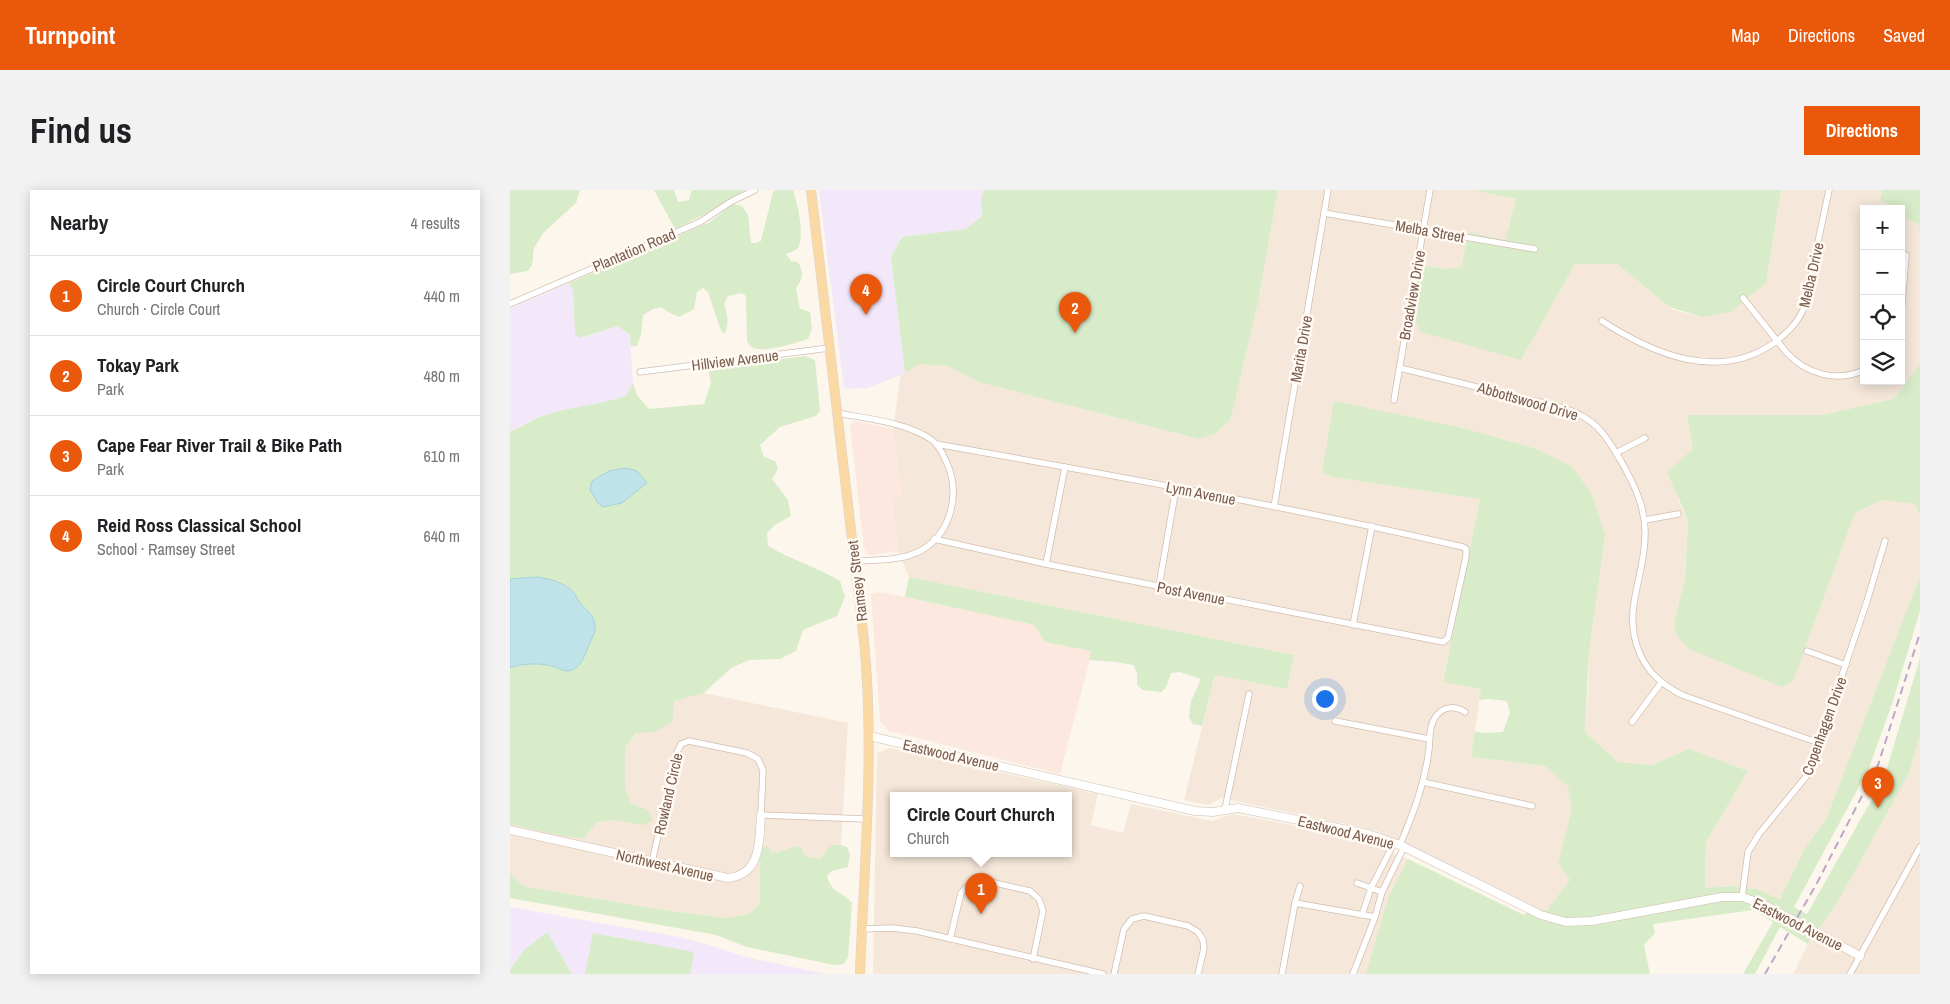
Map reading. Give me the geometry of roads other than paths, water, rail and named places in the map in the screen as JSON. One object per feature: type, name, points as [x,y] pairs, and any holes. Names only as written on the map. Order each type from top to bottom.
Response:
[{"type":"main road","name":"Ramsey Street","points":[[811,190],[866,655],[869,736],[860,974]]},
{"type":"street","name":"Plantation Road","points":[[510,304],[700,222],[732,201],[755,190]]},
{"type":"street","name":"Marita Drive","points":[[1274,507],[1328,190]]},
{"type":"street","name":"Broadview Drive","points":[[1394,400],[1430,190]]},
{"type":"street","name":"Melba Drive","points":[[1602,321],[1634,341],[1656,350],[1694,360],[1716,362],[1744,359],[1764,350],[1796,324],[1807,301],[1829,190]]},
{"type":"street","name":"Melba Street","points":[[1324,213],[1535,249]]},
{"type":"street","points":[[1903,295],[1906,255]]},
{"type":"street","points":[[1743,298],[1793,360],[1812,371],[1834,376],[1860,372]]},
{"type":"street","name":"Hillview Avenue","points":[[640,372],[830,348]]},
{"type":"street","name":"Abbottswood Drive","points":[[1400,368],[1548,405],[1581,415],[1599,428],[1616,453],[1640,500],[1645,520],[1645,544],[1632,626],[1636,645],[1646,666],[1661,684],[1682,695],[1818,743]]},
{"type":"street","points":[[837,413],[906,428],[922,434],[936,444],[945,457],[951,473],[954,494],[950,515],[942,530],[920,551],[904,557],[855,561]]},
{"type":"street","points":[[1616,453],[1645,438]]},
{"type":"street","name":"Lynn Avenue","points":[[936,444],[1372,526],[1465,548],[1466,557],[1447,640]]},
{"type":"street","points":[[1046,564],[1065,467]]},
{"type":"street","points":[[1158,586],[1176,488]]},
{"type":"street","points":[[1645,520],[1678,514]]},
{"type":"street","points":[[1353,625],[1372,526]]},
{"type":"street","name":"Post Avenue","points":[[934,539],[1046,564],[1353,625],[1440,642],[1447,640]]},
{"type":"street","name":"Copenhagen Drive","points":[[1742,897],[1748,852],[1759,834],[1809,773],[1846,665],[1885,541]]},
{"type":"street","points":[[1806,651],[1846,665]]},
{"type":"street","points":[[1632,722],[1661,684]]},
{"type":"street","points":[[1225,809],[1249,694]]},
{"type":"street","points":[[1353,974],[1375,917],[1399,845],[1415,809],[1424,782],[1429,739],[1434,720],[1442,711],[1454,707],[1465,712]]},
{"type":"street","points":[[1335,721],[1429,739]]},
{"type":"street","name":"Eastwood Avenue","points":[[869,736],[1195,811],[1213,812],[1238,808],[1368,834],[1399,845],[1541,915],[1566,922],[1592,921],[1722,897],[1742,897],[1763,904],[1860,956]]},
{"type":"street","name":"Rowland Circle","points":[[652,862],[678,747],[685,742],[694,741],[747,753],[758,759],[763,770],[761,815]]},
{"type":"street","points":[[1424,782],[1532,806]]},
{"type":"street","points":[[761,815],[866,819]]},
{"type":"street","name":"Northwest Avenue","points":[[510,830],[720,878],[733,878],[741,875],[751,867],[757,856],[761,815]]},
{"type":"street","points":[[1362,915],[1371,888],[1399,845]]},
{"type":"street","points":[[1850,974],[1920,847]]},
{"type":"street","points":[[950,938],[962,893],[970,884],[982,880],[1030,891],[1039,899],[1043,911],[1033,959]]},
{"type":"street","points":[[1357,883],[1382,892]]},
{"type":"street","points":[[1282,974],[1300,886]]},
{"type":"street","points":[[1295,903],[1375,917]]},
{"type":"street","points":[[1114,974],[1124,929],[1132,919],[1144,916],[1188,926],[1198,932],[1203,940],[1204,948],[1198,974]]},
{"type":"street","points":[[862,929],[904,928],[1103,974]]},
{"type":"water","points":[[626,468],[637,471],[647,483],[622,503],[603,507],[598,503],[590,490],[592,481],[609,471]]},
{"type":"water","points":[[536,577],[557,582],[571,589],[594,621],[594,633],[579,665],[574,669],[566,671],[552,666],[536,664],[525,664],[510,668],[510,579]]},
{"type":"railway","points":[[1765,974],[1817,883],[1878,765],[1920,633]]},
{"type":"place","name":"Reid Ross Classical School","points":[[866,315]]},
{"type":"place","name":"Tokay Park","points":[[1075,333]]},
{"type":"place","name":"Cape Fear River Trail & Bike Path","points":[[1878,808]]},
{"type":"place","name":"Circle Court Church","points":[[981,914]]}]
